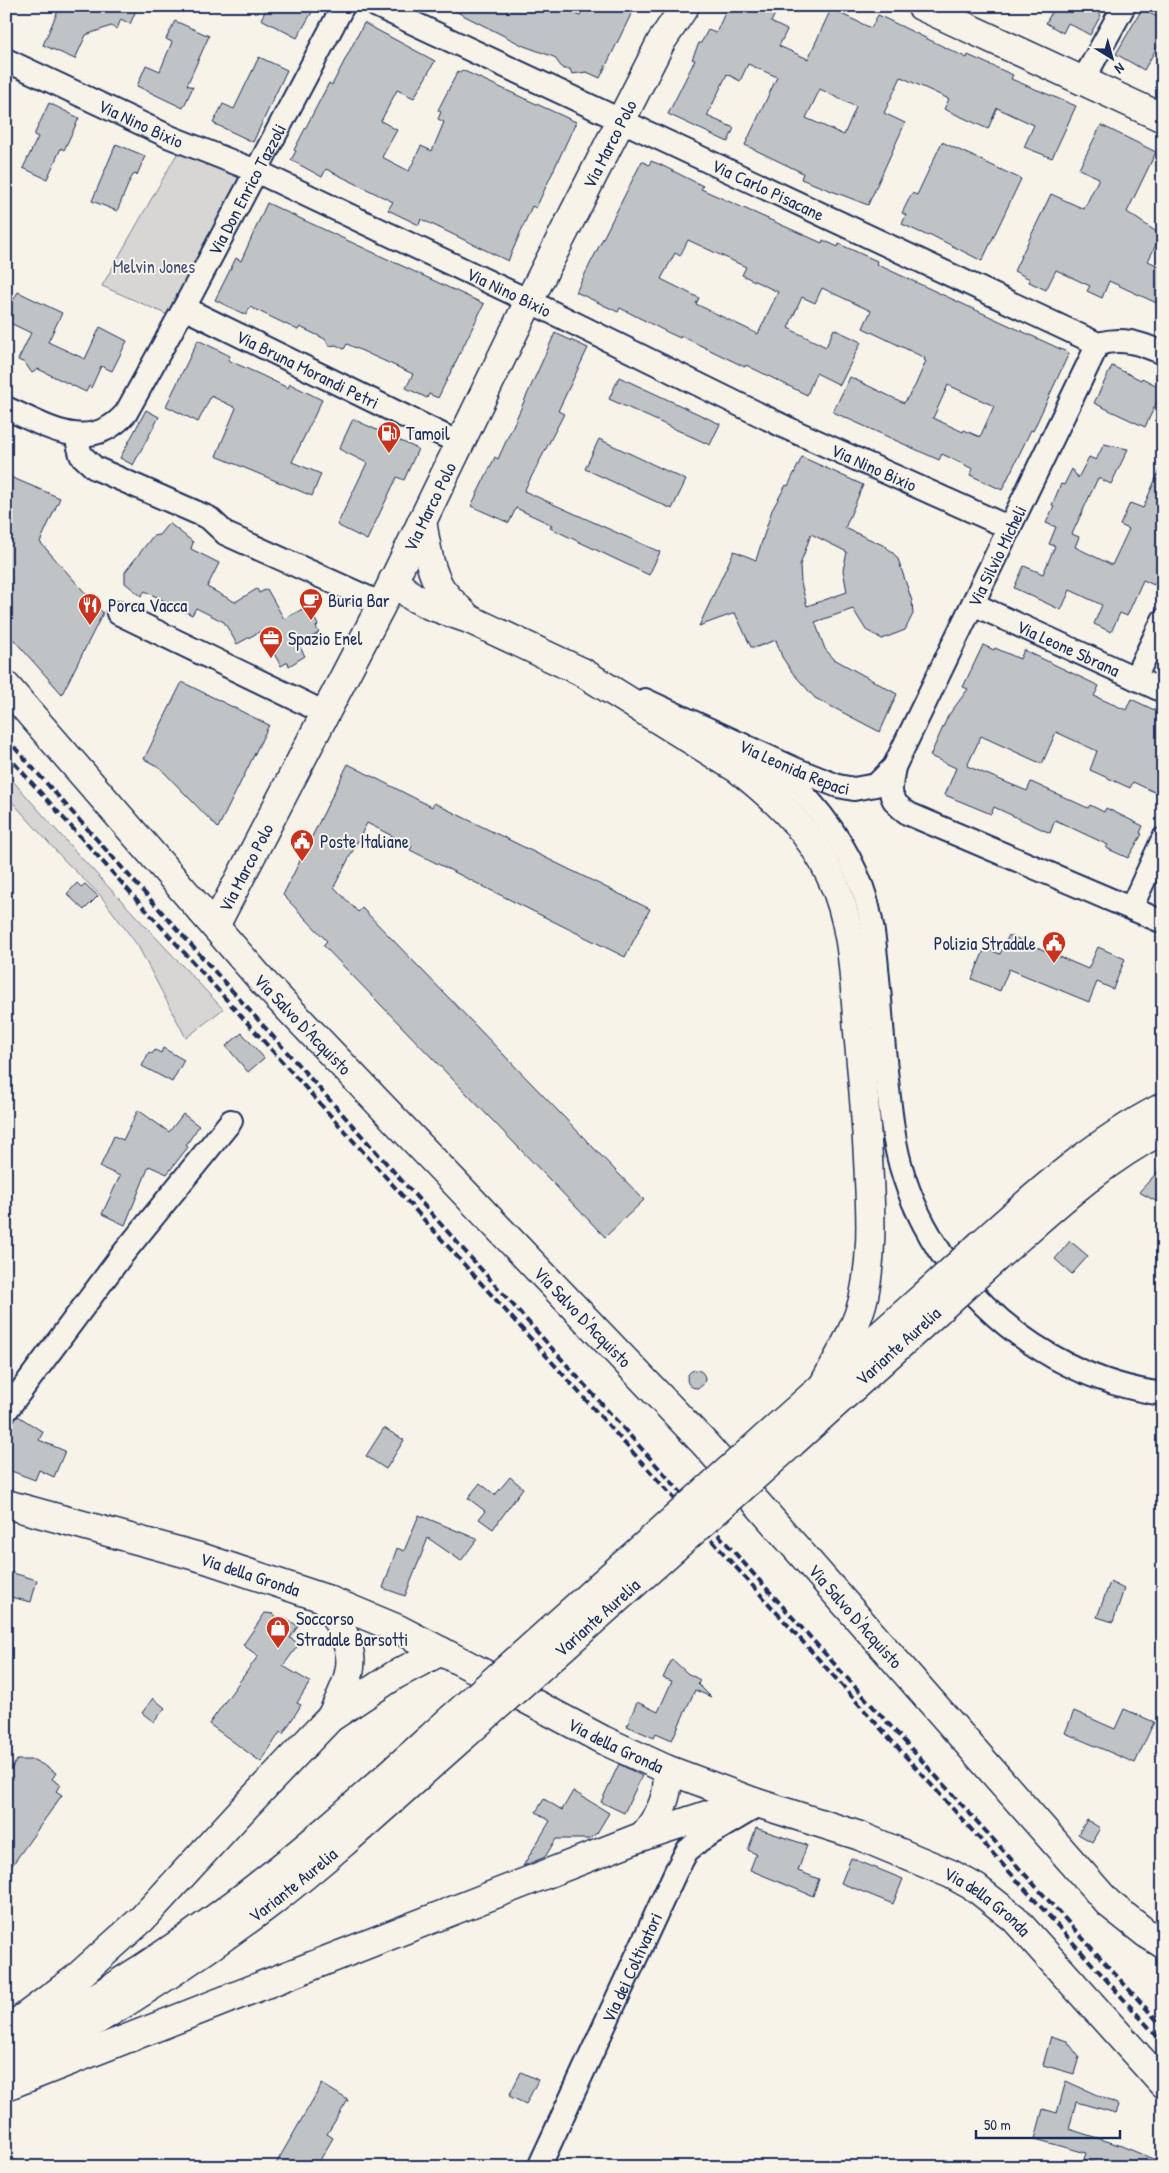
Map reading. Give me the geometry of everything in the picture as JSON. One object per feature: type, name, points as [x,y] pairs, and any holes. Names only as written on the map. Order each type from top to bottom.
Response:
[{"type":"main road","name":"Via Marco Polo","points":[[215,926],[392,583],[529,301],[661,42],[685,6]]},
{"type":"main road","points":[[921,6],[1163,118]]},
{"type":"main road","points":[[422,521],[428,553],[441,600]]},
{"type":"main road","points":[[392,583],[413,596],[441,600]]},
{"type":"main road","points":[[364,637],[382,622],[403,612],[424,609],[441,600]]},
{"type":"main road","name":"Via Leonida Repaci","points":[[441,600],[469,619],[582,672]]},
{"type":"main road","points":[[582,672],[738,769],[759,785],[787,812],[813,844],[836,887],[845,916],[854,972],[866,1115],[871,1232],[869,1268],[863,1298],[844,1347],[824,1386]]},
{"type":"main road","name":"Via Salvo D'Acquisto","points":[[6,686],[265,984],[705,1444],[1108,1903],[1147,1934],[1163,1944]]},
{"type":"main road","name":"Variante Aurelia","points":[[6,2072],[61,2042],[141,1994],[262,1909],[338,1847],[459,1726],[988,1251],[1077,1160],[1116,1133],[1163,1107]]},
{"type":"main road","name":"Variante Aurelia","points":[[988,1251],[1118,1157],[1163,1130]]},
{"type":"main road","name":"Variante Aurelia","points":[[785,1435],[824,1386],[927,1306]]},
{"type":"main road","name":"Via della Gronda","points":[[6,1504],[202,1558],[326,1599],[398,1629],[603,1740],[666,1769],[759,1803],[860,1836],[942,1870],[976,1888],[1014,1918],[1163,2084]]},
{"type":"main road","points":[[326,1599],[352,1656],[347,1682],[330,1718]]},
{"type":"main road","points":[[6,2031],[74,1980],[142,1918],[330,1718],[395,1675],[441,1651]]},
{"type":"main road","name":"Variante Aurelia","points":[[6,2049],[95,1999],[214,1919],[322,1832],[459,1726]]},
{"type":"main road","points":[[643,1836],[652,1825],[665,1796],[668,1777],[666,1769]]},
{"type":"main road","points":[[6,2086],[643,1836],[741,1804],[759,1803]]},
{"type":"street","name":"Via Don Enrico Tazzoli","points":[[6,408],[54,429],[76,436],[90,435],[104,430],[126,414],[343,6]]},
{"type":"street","name":"Via Carlo Pisacane","points":[[377,6],[1098,344]]},
{"type":"street","points":[[661,42],[672,6]]},
{"type":"street","points":[[1082,82],[1124,6]]},
{"type":"street","name":"Via Nino Bixio","points":[[6,60],[170,137],[256,171],[529,301],[787,428],[1010,528]]},
{"type":"street","name":"Via Bruna Morandi Petri","points":[[184,308],[459,442]]},
{"type":"street","points":[[1098,344],[1116,340],[1129,341],[1163,353]]},
{"type":"street","name":"Via Silvio Micheli","points":[[894,767],[1098,344]]},
{"type":"street","points":[[76,436],[81,455],[95,468],[209,518],[226,534],[392,583]]},
{"type":"street","name":"Via Leone Sbrana","points":[[973,604],[1163,691]]},
{"type":"street","points":[[118,613],[325,713]]},
{"type":"street","points":[[1135,678],[1163,620]]},
{"type":"street","name":"Via Leonida Repaci","points":[[582,672],[824,781],[844,788],[865,788],[876,785],[894,767]]},
{"type":"street","points":[[741,744],[788,780],[806,798],[839,840],[862,887],[875,942],[883,1039],[896,1147],[914,1201],[936,1248],[976,1297],[1006,1325],[1032,1345],[1102,1380],[1141,1391],[1163,1394]]},
{"type":"street","points":[[894,767],[890,792],[896,804],[909,814],[1163,922]]},
{"type":"street","points":[[1131,908],[1163,840]]},
{"type":"street","points":[[6,1411],[122,1255],[232,1120]]},
{"type":"street","name":"Via dei Coltivatori","points":[[539,2167],[687,1851],[700,1840],[759,1803]]},
{"type":"green space","name":"Melvin Jones","points":[[178,152],[240,178],[168,315],[102,286]]},
{"type":"green space","points":[[1163,640],[1163,671],[1150,665]]},
{"type":"green space","points":[[6,773],[73,849],[223,1009],[186,1038],[138,946],[100,895],[65,861],[6,795]]},
{"type":"building","points":[[60,6],[138,6],[130,24],[121,19],[117,29],[111,26],[86,35],[75,59],[43,45]]},
{"type":"building","points":[[268,6],[301,6],[312,12],[297,38],[261,19]]},
{"type":"building","points":[[445,6],[561,6],[580,16],[585,6],[635,6],[600,78],[587,72],[572,74],[570,69],[563,69],[554,57],[524,46]]},
{"type":"building","points":[[728,6],[779,6],[771,22],[787,30],[779,46],[808,59],[831,9],[871,28],[878,15],[967,58],[968,55],[1013,75],[1011,79],[1076,106],[1052,158],[1024,147],[1034,125],[997,108],[988,129],[944,109],[949,99],[901,77],[884,113],[905,123],[868,205],[801,179],[803,173],[745,145],[777,77],[748,64],[740,81],[727,74],[707,116],[734,128],[728,142],[668,114],[695,60],[692,59],[699,43],[701,43],[708,30],[716,33]],"holes":[[[820,89],[856,107],[844,135],[806,118]]]},
{"type":"building","points":[[1055,6],[1085,6],[1101,15],[1090,35],[1068,23],[1063,33],[1046,23]]},
{"type":"building","points":[[1142,9],[1163,20],[1163,37],[1144,70],[1116,54]]},
{"type":"building","points":[[175,21],[209,36],[187,85],[193,87],[183,108],[137,86],[146,65],[160,71],[172,42],[166,39]]},
{"type":"building","points":[[364,23],[435,61],[414,98],[397,90],[381,121],[397,130],[382,157],[409,171],[421,146],[432,151],[444,122],[438,119],[441,112],[438,110],[458,71],[462,70],[576,122],[536,208],[532,206],[508,261],[421,219],[419,225],[388,210],[393,202],[326,169],[322,177],[291,160],[296,151],[294,150],[329,83],[332,85]]},
{"type":"building","points":[[259,57],[287,70],[253,142],[213,123],[223,104],[234,109]]},
{"type":"building","points":[[49,103],[79,118],[64,150],[61,148],[47,179],[23,168],[38,137],[34,135]]},
{"type":"building","points":[[1101,125],[1156,152],[1127,212],[1161,235],[1148,261],[1163,268],[1163,306],[1109,281],[1102,298],[1087,291],[1090,286],[1056,270],[1046,290],[1029,282],[1030,279],[1014,271],[1051,194],[1084,209],[1099,178],[1079,169]]},
{"type":"building","points":[[942,142],[1021,179],[982,261],[929,234],[928,236],[902,224],[906,215],[902,213],[912,193],[917,195]]},
{"type":"building","points":[[116,144],[145,156],[137,175],[134,174],[130,180],[117,211],[92,201]]},
{"type":"building","points":[[642,161],[649,165],[651,161],[703,186],[701,189],[822,243],[823,240],[838,247],[839,244],[877,261],[876,264],[1069,353],[1033,431],[1031,430],[1002,490],[970,475],[973,469],[942,454],[939,460],[833,412],[850,377],[904,403],[915,386],[926,361],[924,360],[925,358],[863,328],[871,311],[822,288],[815,303],[802,297],[788,328],[826,347],[834,329],[861,342],[840,385],[816,373],[807,395],[746,365],[745,367],[681,336],[680,338],[667,332],[620,308],[618,312],[576,292]],"holes":[[[688,240],[746,267],[742,275],[778,292],[758,334],[696,304],[699,298],[661,279],[675,253],[680,256]],[[948,385],[994,406],[980,437],[964,430],[963,432],[933,418]]]},
{"type":"building","points":[[267,203],[484,304],[438,398],[429,394],[427,398],[406,388],[413,374],[347,344],[344,349],[336,345],[329,346],[325,339],[300,327],[298,330],[250,307],[246,315],[215,300],[236,258],[241,261]]},
{"type":"building","points":[[18,292],[62,313],[48,342],[85,359],[100,327],[127,341],[112,371],[101,366],[91,388],[89,386],[86,392],[38,369],[32,373],[25,363],[18,360],[31,333],[6,321],[6,295],[14,299]]},
{"type":"building","points":[[555,333],[588,348],[558,411],[564,414],[524,491],[660,552],[649,575],[550,528],[552,525],[516,508],[509,523],[471,506],[495,457],[498,459]]},
{"type":"building","points":[[198,340],[230,356],[228,360],[288,388],[290,384],[322,400],[292,462],[321,474],[312,496],[216,456],[236,408],[211,396],[198,422],[166,406]]},
{"type":"building","points":[[1112,366],[1163,389],[1145,427],[1094,403]]},
{"type":"building","points":[[619,377],[720,424],[710,445],[609,399]]},
{"type":"building","points":[[146,410],[159,417],[133,465],[120,458]]},
{"type":"building","points":[[353,419],[418,449],[404,480],[397,477],[367,540],[337,525],[367,463],[339,449]]},
{"type":"building","points":[[599,439],[686,480],[672,509],[585,469]]},
{"type":"building","points":[[1104,444],[1128,449],[1111,484],[1098,478],[1072,534],[1079,537],[1075,547],[1112,565],[1129,529],[1120,525],[1130,503],[1143,508],[1163,462],[1163,565],[1154,585],[1143,580],[1127,616],[1120,613],[1111,632],[1094,624],[1102,605],[1070,590],[1061,610],[1014,588],[1024,566],[1043,574],[1055,546],[1049,544],[1056,527],[1046,523],[1061,484],[1064,485],[1072,469],[1078,478],[1089,457],[1096,460]]},
{"type":"building","points":[[802,457],[863,485],[845,528],[885,546],[898,559],[912,601],[913,614],[905,630],[882,639],[866,630],[853,609],[815,622],[825,649],[834,659],[897,694],[880,732],[815,698],[792,672],[782,657],[776,640],[757,647],[751,647],[735,613],[699,626],[734,551],[756,560],[772,510],[786,485],[788,486]],"holes":[[[811,534],[847,552],[843,570],[847,592],[807,606],[801,583],[800,565]]]},
{"type":"building","points":[[6,475],[60,498],[40,542],[103,613],[62,694],[6,631]]},
{"type":"building","points":[[169,523],[193,542],[191,549],[219,563],[207,587],[235,602],[257,589],[259,593],[267,589],[284,619],[308,606],[318,625],[316,627],[319,633],[298,644],[305,656],[289,666],[288,662],[281,666],[261,631],[237,644],[224,622],[196,608],[192,615],[145,591],[141,596],[125,583],[125,572],[153,536],[159,535]]},
{"type":"building","points":[[983,645],[1020,659],[1024,650],[1099,686],[1094,696],[1126,710],[1131,699],[1163,714],[1163,796],[1133,782],[1130,788],[1090,770],[1097,751],[1056,732],[1042,764],[981,736],[967,766],[1027,791],[1031,782],[1088,808],[1090,805],[1104,812],[1106,808],[1143,826],[1140,833],[1142,834],[1128,858],[1106,848],[1108,845],[1055,820],[1050,833],[994,807],[991,814],[945,795],[956,768],[930,756],[948,716],[968,689],[963,687]]},
{"type":"building","points":[[182,682],[269,725],[218,828],[159,767],[144,759]]},
{"type":"building","points":[[348,764],[432,807],[434,803],[650,909],[625,957],[410,850],[412,846],[367,823],[334,887],[358,912],[362,908],[644,1200],[605,1237],[323,945],[327,941],[283,895]]},
{"type":"building","points":[[77,883],[81,887],[85,884],[98,896],[84,910],[67,894]]},
{"type":"building","points":[[1009,935],[1088,969],[1098,947],[1125,959],[1113,989],[1097,982],[1089,1002],[1009,969],[1000,991],[972,979],[985,948],[1000,954]]},
{"type":"building","points":[[242,1033],[264,1058],[248,1072],[226,1046]]},
{"type":"building","points":[[163,1048],[184,1060],[172,1082],[142,1066],[149,1052],[152,1054],[155,1050],[161,1053]]},
{"type":"building","points":[[138,1110],[169,1132],[183,1114],[199,1126],[186,1145],[188,1147],[167,1174],[149,1166],[125,1225],[102,1214],[120,1176],[100,1167],[114,1136],[123,1140]]},
{"type":"building","points":[[1163,1166],[1163,1205],[1139,1192]]},
{"type":"building","points":[[1070,1241],[1088,1256],[1072,1274],[1055,1259]]},
{"type":"building","points":[[696,1370],[702,1373],[705,1379],[702,1385],[696,1388],[690,1385],[687,1379],[690,1373]]},
{"type":"building","points":[[18,1416],[43,1432],[39,1440],[65,1451],[54,1477],[39,1470],[35,1480],[6,1469],[6,1425]]},
{"type":"building","points":[[384,1428],[404,1440],[386,1469],[366,1456]]},
{"type":"building","points":[[510,1477],[523,1488],[493,1529],[479,1519],[485,1511],[468,1498],[480,1483],[495,1495]]},
{"type":"building","points":[[419,1515],[477,1539],[461,1561],[428,1538],[405,1596],[383,1588],[397,1548],[404,1551]]},
{"type":"building","points":[[6,1571],[37,1580],[31,1602],[6,1596]]},
{"type":"building","points":[[1110,1582],[1124,1589],[1113,1622],[1097,1617]]},
{"type":"building","points":[[265,1613],[273,1614],[281,1621],[284,1617],[298,1626],[290,1638],[299,1644],[283,1666],[310,1682],[297,1703],[301,1705],[283,1734],[280,1732],[261,1762],[209,1724],[258,1656],[243,1645]]},
{"type":"building","points":[[672,1659],[687,1673],[700,1680],[698,1684],[711,1697],[695,1690],[672,1740],[656,1733],[654,1738],[627,1726],[637,1702],[658,1712],[672,1681],[663,1678]]},
{"type":"building","points":[[153,1698],[165,1708],[154,1722],[142,1713]]},
{"type":"building","points":[[1124,1709],[1154,1722],[1135,1763],[1065,1733],[1074,1711],[1115,1729]]},
{"type":"building","points":[[17,1760],[34,1760],[56,1773],[52,1779],[61,1785],[56,1791],[62,1795],[6,1874],[6,1776]]},
{"type":"building","points":[[619,1764],[642,1776],[624,1813],[601,1802]]},
{"type":"building","points":[[573,1791],[609,1813],[597,1833],[589,1839],[556,1839],[545,1857],[523,1866],[550,1821],[536,1812],[544,1799],[562,1810]]},
{"type":"building","points":[[1087,1820],[1100,1828],[1092,1842],[1078,1834]]},
{"type":"building","points":[[756,1828],[807,1845],[798,1871],[819,1879],[813,1896],[750,1870],[756,1854],[748,1850]]},
{"type":"building","points":[[851,1858],[903,1879],[893,1904],[841,1883]]},
{"type":"building","points":[[1051,2036],[1067,2041],[1079,2057],[1074,2074],[1043,2065]]},
{"type":"building","points":[[521,2072],[538,2080],[526,2104],[509,2096]]},
{"type":"building","points":[[1066,2081],[1119,2105],[1116,2113],[1076,2102],[1069,2129],[1119,2145],[1163,2163],[1163,2167],[1105,2167],[1084,2159],[1086,2153],[1035,2139],[1043,2109],[1057,2113]]},
{"type":"building","points":[[322,2084],[348,2100],[327,2134],[333,2138],[316,2167],[274,2167]]},
{"type":"railway","points":[[6,738],[819,1647],[1163,2027]]},
{"type":"railway","points":[[6,754],[1163,2043]]},
{"type":"place","name":"Tamoil","points":[[389,454]]},
{"type":"place","name":"Buria Bar","points":[[311,621]]},
{"type":"place","name":"Porca Vacca","points":[[90,626]]},
{"type":"place","name":"Spazio Enel","points":[[271,659]]},
{"type":"place","name":"Poste Italiane","points":[[302,862]]},
{"type":"place","name":"Polizia Stradale","points":[[1054,964]]},
{"type":"place","name":"Soccorso Stradale Barsotti","points":[[278,1649]]}]
